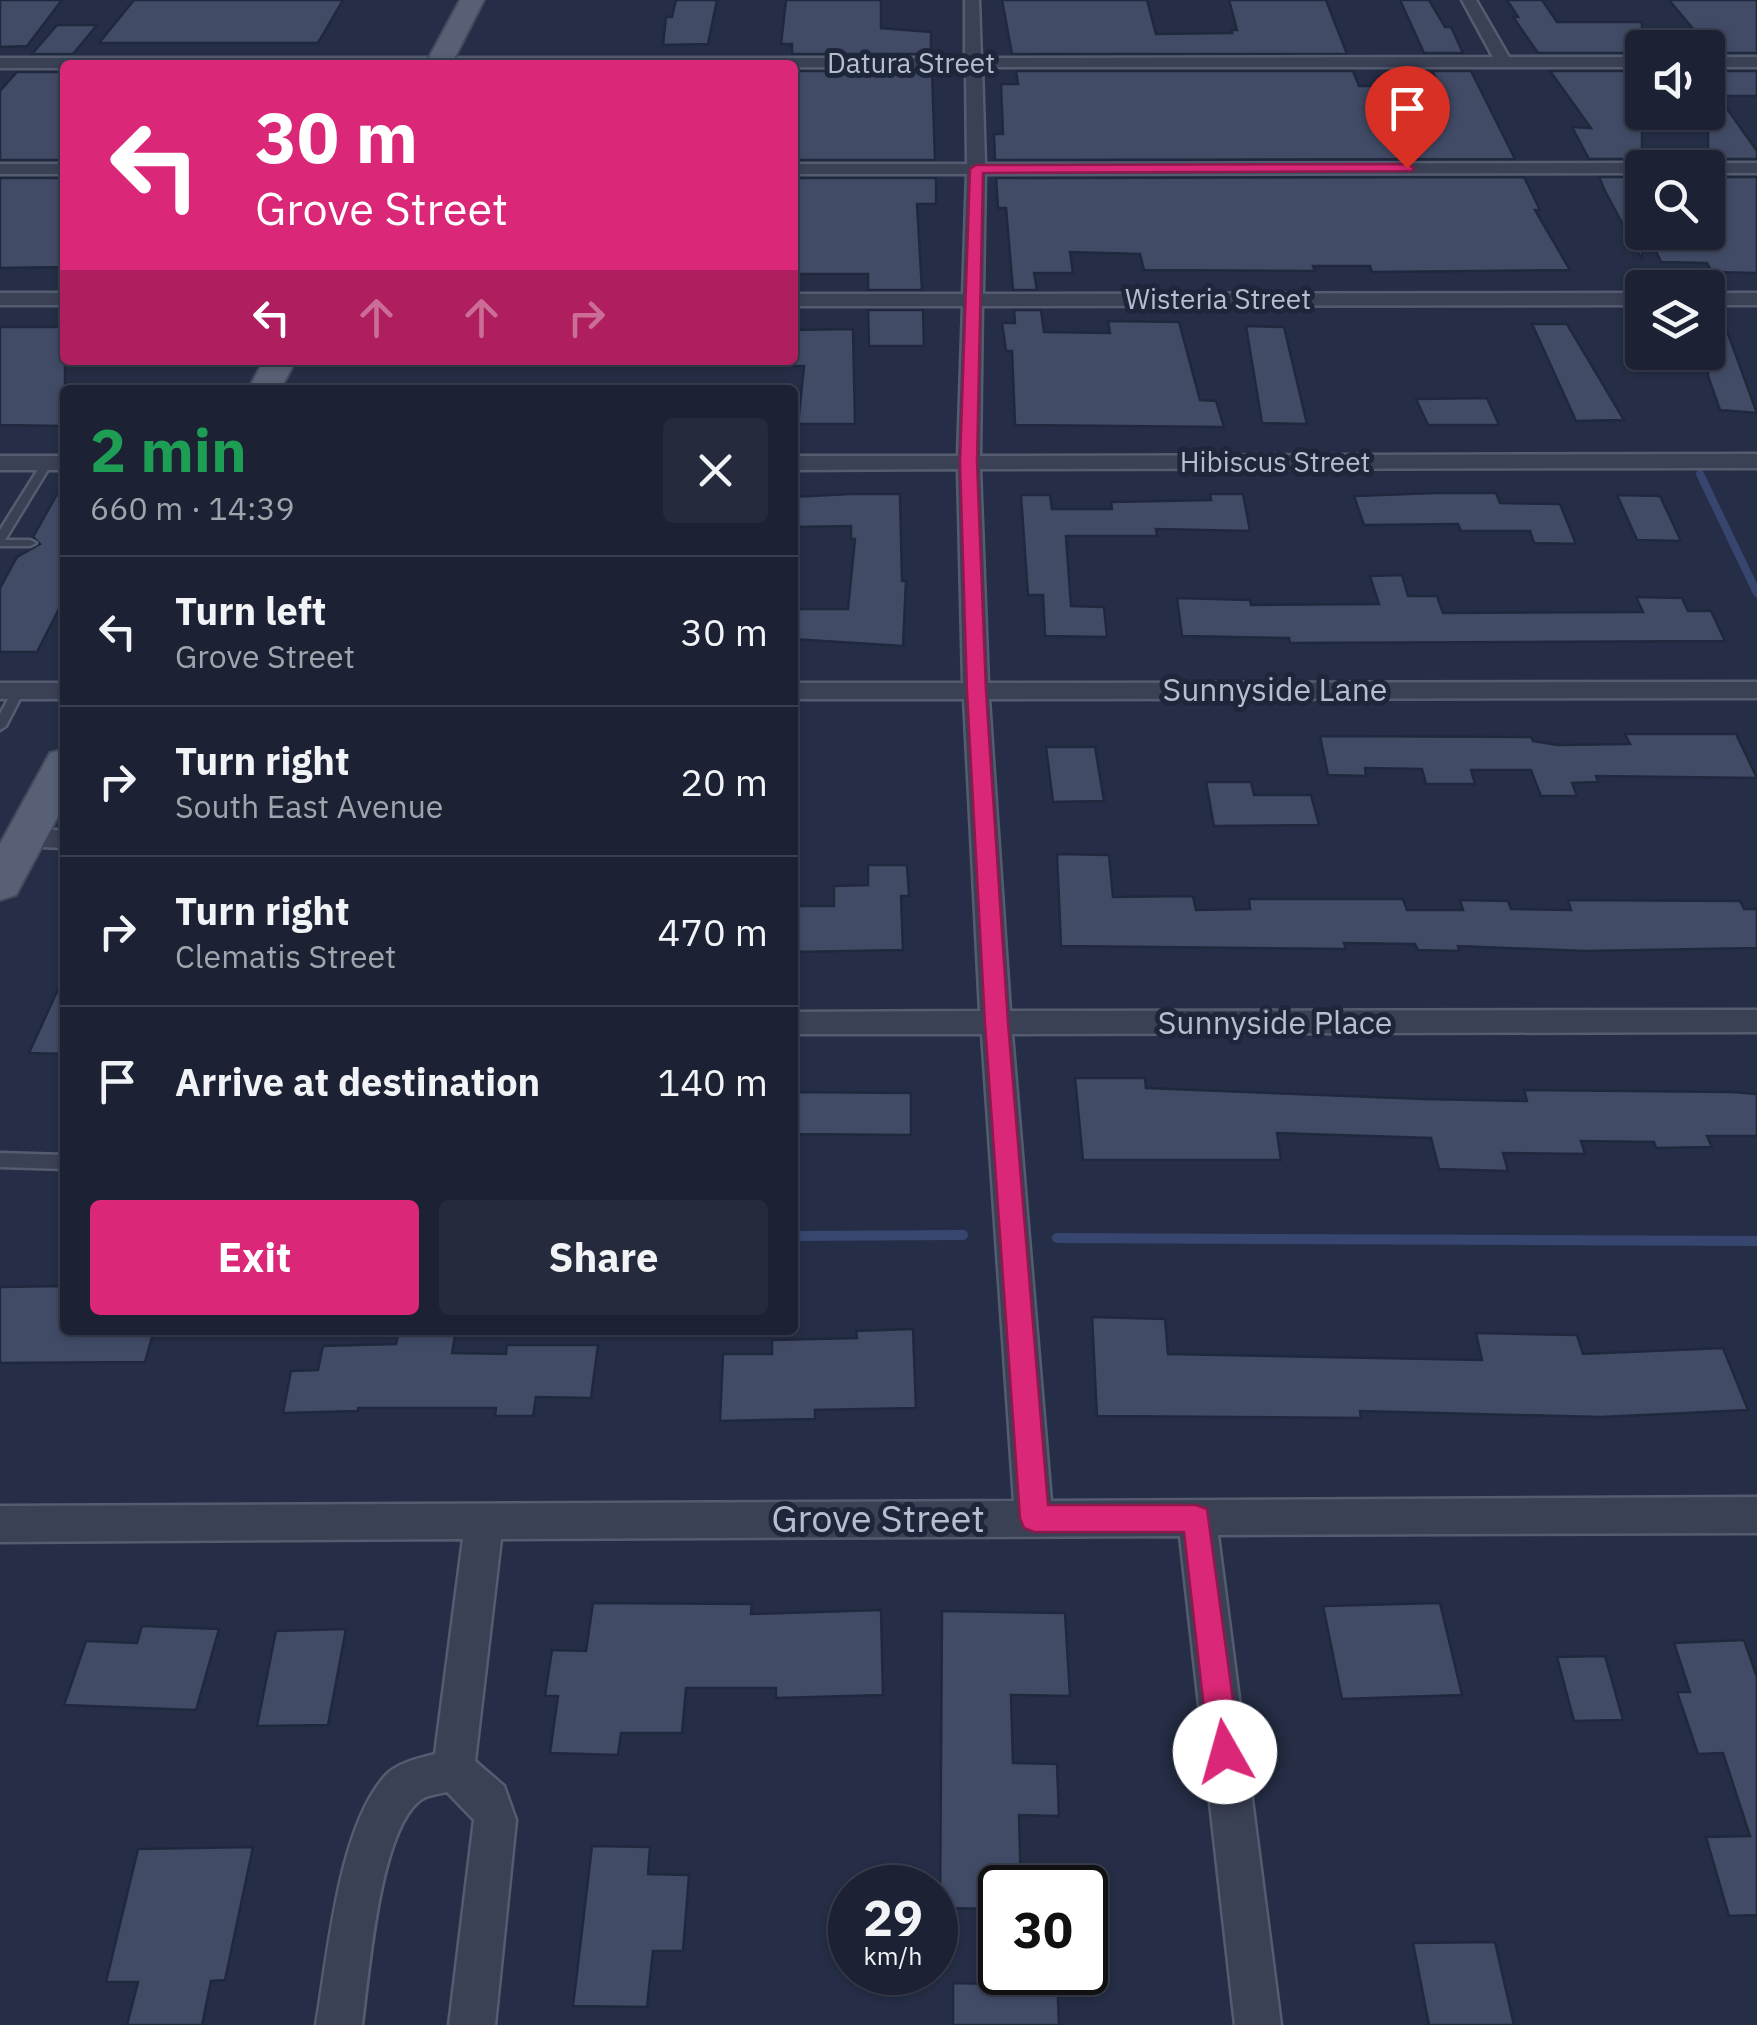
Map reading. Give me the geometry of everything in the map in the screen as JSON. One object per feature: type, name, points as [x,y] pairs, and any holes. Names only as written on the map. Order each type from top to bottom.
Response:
[{"type":"main road","points":[[440,60],[472,0]]},
{"type":"main road","points":[[0,884],[45,839],[60,782]]},
{"type":"street","points":[[972,0],[976,169],[968,462],[976,691],[996,1023],[1034,1518]]},
{"type":"street","points":[[1469,0],[1504,63]]},
{"type":"street","name":"Datura Street","points":[[798,63],[1625,62]]},
{"type":"street","points":[[1725,62],[1757,62]]},
{"type":"street","name":"Datura Street","points":[[0,63],[60,63]]},
{"type":"street","points":[[798,169],[1625,168]]},
{"type":"street","points":[[1725,168],[1757,168]]},
{"type":"street","points":[[0,169],[60,169]]},
{"type":"street","points":[[1725,299],[1757,298]]},
{"type":"street","name":"Wisteria Street","points":[[798,300],[1625,299]]},
{"type":"street","points":[[0,300],[60,300]]},
{"type":"street","name":"Hibiscus Street","points":[[798,462],[1757,462]]},
{"type":"street","points":[[0,464],[56,464]]},
{"type":"street","name":"Sunnyside Lane","points":[[798,691],[1757,690]]},
{"type":"street","points":[[9,691],[60,691]]},
{"type":"street","name":"Sunnyside Place","points":[[798,1023],[1757,1022]]},
{"type":"street","name":"Grove Street","points":[[0,1524],[1757,1515]]},
{"type":"street","points":[[1196,1518],[1258,2025]]},
{"type":"street","points":[[453,1770],[485,1519]]},
{"type":"street","points":[[339,2025],[373,1837],[390,1803],[405,1784],[453,1770]]},
{"type":"street","points":[[453,1770],[489,1801],[495,1820],[472,2025]]},
{"type":"lane","points":[[0,541],[56,464]]},
{"type":"lane","points":[[0,541],[30,544]]},
{"type":"lane","points":[[0,726],[9,691]]},
{"type":"lane","points":[[0,1160],[60,1162]]},
{"type":"building","points":[[0,0],[62,0],[27,46],[0,47]]},
{"type":"building","points":[[134,0],[343,0],[318,43],[99,43]]},
{"type":"building","points":[[676,0],[717,0],[708,44],[663,45],[666,17],[672,17]]},
{"type":"building","points":[[786,0],[881,0],[881,28],[931,32],[931,54],[792,54],[792,44],[781,44]]},
{"type":"building","points":[[1002,0],[1147,0],[1156,34],[1232,33],[1231,30],[1237,30],[1229,0],[1326,0],[1347,54],[1012,54]]},
{"type":"building","points":[[1400,0],[1429,0],[1445,27],[1451,27],[1463,53],[1424,53]]},
{"type":"building","points":[[1507,0],[1542,0],[1557,22],[1642,22],[1642,30],[1625,30],[1625,53],[1538,53],[1513,17],[1518,17]]},
{"type":"building","points":[[1669,0],[1757,0],[1757,53],[1725,53],[1725,30],[1694,30]]},
{"type":"building","points":[[57,25],[97,25],[73,54],[32,54]]},
{"type":"building","points":[[798,71],[932,71],[935,160],[798,160]]},
{"type":"building","points":[[1016,71],[1353,71],[1359,86],[1431,86],[1429,80],[1437,80],[1432,71],[1471,71],[1515,159],[995,160],[994,134],[1003,134],[1001,84],[1018,84]]},
{"type":"building","points":[[1550,71],[1625,71],[1625,130],[1642,130],[1642,150],[1625,150],[1625,159],[1589,159],[1572,127],[1591,128]]},
{"type":"building","points":[[1725,71],[1757,71],[1757,96],[1725,96]]},
{"type":"building","points":[[17,72],[60,72],[60,160],[0,160],[0,91]]},
{"type":"building","points":[[1725,106],[1757,151],[1757,159],[1725,159],[1725,150],[1708,150],[1708,130],[1725,130]]},
{"type":"building","points":[[1524,177],[1540,210],[1535,210],[1570,270],[1372,272],[1370,266],[1313,266],[1315,271],[1144,270],[1140,254],[1070,252],[1073,273],[1034,273],[1037,290],[1013,290],[1006,208],[998,208],[996,178]]},
{"type":"building","points":[[1599,177],[1625,177],[1625,228]]},
{"type":"building","points":[[1725,177],[1757,177],[1757,273],[1711,270],[1707,263],[1661,262],[1655,250],[1725,250]]},
{"type":"building","points":[[0,178],[60,178],[60,267],[0,268]]},
{"type":"building","points":[[798,178],[936,178],[936,204],[917,204],[922,290],[868,290],[868,274],[798,274]]},
{"type":"building","points":[[868,310],[923,310],[924,346],[869,346]]},
{"type":"building","points":[[1014,310],[1041,310],[1044,332],[1110,333],[1108,321],[1179,322],[1200,400],[1216,401],[1224,427],[1015,425],[1012,351],[1006,351],[1002,323],[1015,323]]},
{"type":"building","points":[[1532,324],[1567,324],[1624,420],[1576,421]]},
{"type":"building","points":[[1725,325],[1757,413],[1720,410],[1708,370],[1725,370]]},
{"type":"building","points":[[1246,326],[1284,327],[1307,424],[1262,423]]},
{"type":"building","points":[[0,327],[60,327],[60,365],[65,365],[65,385],[60,385],[60,426],[0,425]]},
{"type":"building","points":[[853,329],[855,424],[798,424],[804,366],[792,365],[798,365],[798,330]]},
{"type":"building","points":[[1487,398],[1499,425],[1428,425],[1416,399]]},
{"type":"building","points":[[60,489],[60,607],[37,652],[0,652],[0,588],[17,557],[40,544],[33,537]]},
{"type":"building","points":[[1496,493],[1500,503],[1560,504],[1576,544],[1534,543],[1530,531],[1461,531],[1458,524],[1364,525],[1354,496]]},
{"type":"building","points":[[900,494],[902,581],[906,581],[903,646],[798,639],[798,609],[848,609],[855,539],[851,539],[851,526],[798,527],[798,497]]},
{"type":"building","points":[[1210,494],[1243,494],[1250,531],[1156,529],[1157,536],[1066,536],[1071,606],[1104,607],[1107,637],[1045,636],[1043,595],[1028,595],[1021,495],[1050,495],[1052,509],[1112,509],[1111,502],[1211,500]]},
{"type":"building","points":[[1617,495],[1660,496],[1681,541],[1637,540]]},
{"type":"building","points":[[1402,575],[1408,596],[1437,596],[1443,613],[1643,612],[1636,597],[1682,598],[1688,611],[1711,611],[1725,641],[1290,643],[1289,638],[1182,636],[1177,598],[1250,600],[1251,605],[1379,604],[1370,576]]},
{"type":"building","points":[[1625,734],[1736,734],[1757,778],[1596,776],[1598,782],[1572,783],[1577,796],[1541,796],[1531,770],[1471,770],[1475,784],[1426,784],[1422,769],[1365,768],[1366,776],[1328,775],[1320,736],[1531,737],[1533,741],[1558,745],[1630,744]]},
{"type":"building","points":[[1046,747],[1095,747],[1104,801],[1053,802]]},
{"type":"building","points":[[1206,782],[1251,782],[1254,795],[1311,795],[1319,825],[1214,826]]},
{"type":"building","points":[[1057,854],[1109,855],[1113,897],[1193,896],[1196,910],[1250,909],[1249,899],[1403,899],[1407,910],[1463,910],[1460,900],[1508,901],[1511,909],[1571,910],[1568,900],[1740,901],[1744,909],[1757,909],[1757,948],[1586,951],[1458,946],[1459,951],[1418,950],[1415,944],[1344,943],[1346,949],[1061,946]]},
{"type":"building","points":[[868,865],[907,865],[909,896],[901,896],[903,950],[798,952],[798,906],[834,906],[834,886],[868,885]]},
{"type":"building","points":[[60,985],[60,1054],[29,1053]]},
{"type":"building","points":[[1075,1078],[1145,1078],[1146,1088],[1423,1099],[1527,1101],[1524,1090],[1757,1094],[1757,1136],[1707,1136],[1712,1147],[1656,1148],[1654,1142],[1581,1141],[1585,1154],[1503,1153],[1508,1171],[1439,1169],[1431,1138],[1277,1133],[1281,1160],[1083,1160]]},
{"type":"building","points":[[798,1092],[911,1093],[911,1135],[798,1134]]},
{"type":"building","points":[[60,1286],[60,1335],[153,1335],[145,1362],[0,1363],[0,1287]]},
{"type":"building","points":[[1092,1317],[1165,1319],[1168,1354],[1482,1360],[1476,1333],[1577,1335],[1583,1354],[1723,1348],[1748,1410],[1601,1417],[1360,1411],[1361,1418],[1097,1416]]},
{"type":"building","points":[[913,1329],[916,1408],[815,1410],[815,1419],[720,1421],[723,1354],[772,1354],[772,1340],[857,1338],[856,1331]]},
{"type":"building","points":[[398,1335],[455,1335],[452,1353],[506,1354],[507,1345],[598,1345],[591,1398],[536,1397],[533,1416],[495,1416],[496,1408],[358,1408],[283,1413],[291,1371],[318,1370],[323,1346],[396,1344]]},
{"type":"building","points":[[593,1603],[752,1604],[751,1614],[881,1610],[883,1695],[776,1698],[776,1688],[686,1688],[682,1733],[621,1733],[618,1755],[550,1753],[558,1696],[545,1696],[552,1650],[586,1651]]},
{"type":"building","points":[[1440,1603],[1462,1695],[1342,1699],[1323,1606]]},
{"type":"building","points":[[942,1611],[1065,1613],[1070,1696],[1011,1695],[1013,1763],[1057,1764],[1059,1816],[1019,1815],[1020,1865],[978,1865],[978,1909],[958,1908],[958,1865],[940,1865]]},
{"type":"building","points":[[142,1626],[219,1629],[196,1710],[64,1705],[86,1641],[137,1643]]},
{"type":"building","points":[[346,1629],[328,1725],[257,1726],[276,1631]]},
{"type":"building","points":[[1744,1640],[1757,1677],[1757,1915],[1729,1916],[1706,1837],[1750,1836],[1723,1753],[1698,1754],[1677,1692],[1690,1692],[1674,1643]]},
{"type":"building","points":[[1605,1656],[1623,1720],[1574,1721],[1557,1657]]},
{"type":"building","points":[[592,1846],[650,1847],[648,1874],[689,1875],[683,1951],[653,1951],[647,2007],[573,2006]]},
{"type":"building","points":[[253,1847],[225,1980],[211,1981],[202,2025],[127,2025],[138,1982],[106,1982],[138,1849]]},
{"type":"building","points":[[1495,1942],[1514,2025],[1429,2025],[1413,1943]]},
{"type":"building","points":[[958,1983],[978,1984],[978,1995],[1058,1995],[1059,2025],[953,2025],[953,1995],[958,1995]]},
{"type":"waterway","points":[[1700,474],[1757,593]]},
{"type":"waterway","points":[[798,1236],[963,1235]]},
{"type":"waterway","points":[[1057,1238],[1757,1241]]},
{"type":"route","points":[[1225,1752],[1196,1518],[1034,1518],[996,1023],[976,691],[968,462],[976,169],[1407,168]]}]
